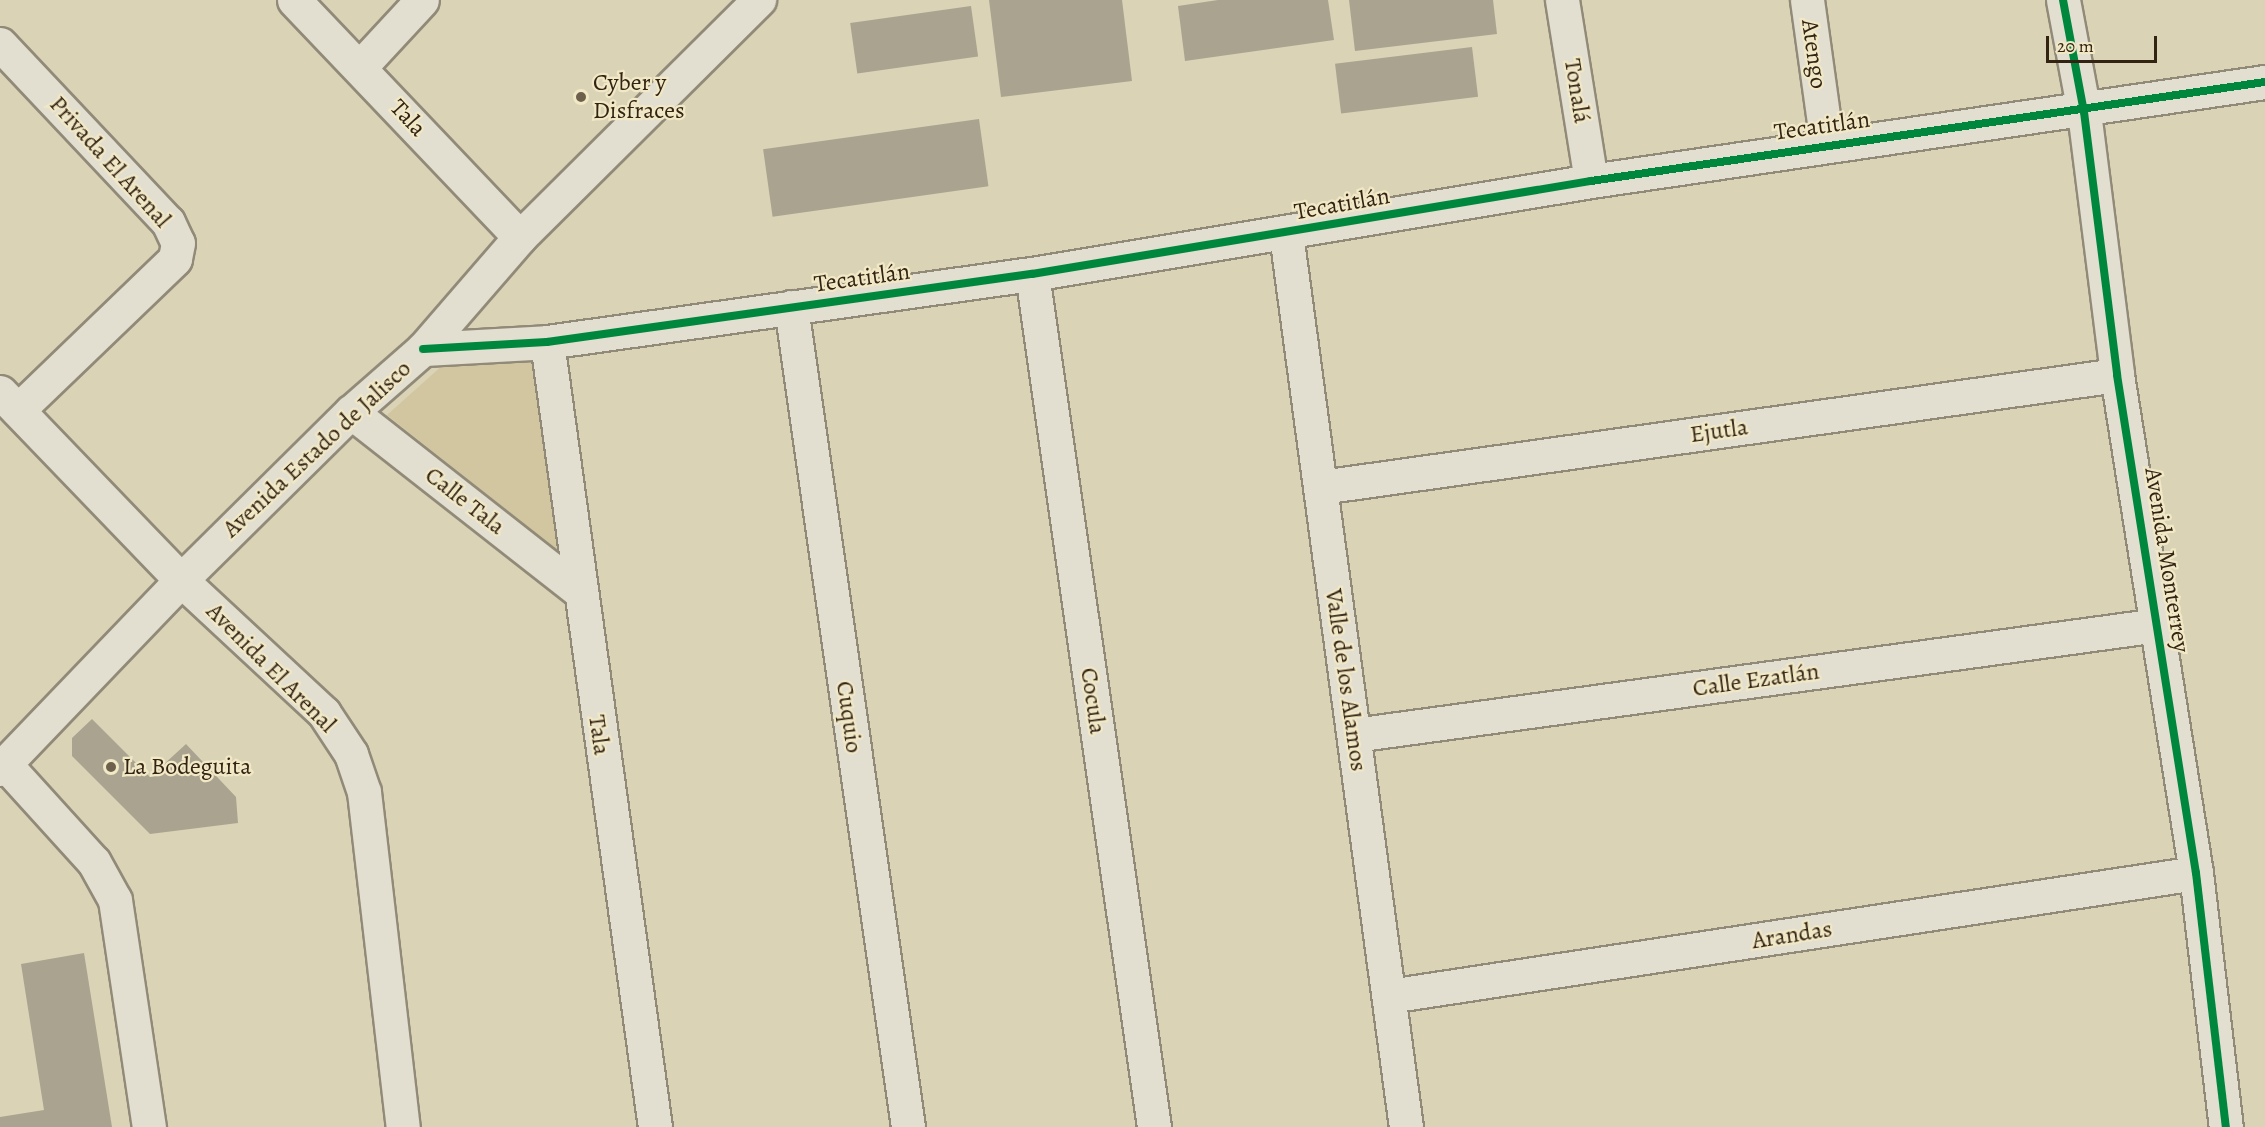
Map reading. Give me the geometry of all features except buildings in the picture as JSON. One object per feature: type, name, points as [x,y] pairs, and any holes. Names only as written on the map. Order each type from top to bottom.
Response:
[{"type":"street","name":"Tala","points":[[294,0],[520,237]]},
{"type":"street","points":[[360,67],[422,0]]},
{"type":"street","name":"Avenida Estado de Jalisco","points":[[3,767],[181,580],[351,412],[423,349],[520,237],[759,0]]},
{"type":"street","name":"Tonalá","points":[[1562,0],[1591,181]]},
{"type":"street","name":"Atengo","points":[[1806,0],[1827,145]]},
{"type":"street","name":"Avenida Monterrey","points":[[2063,0],[2084,112],[2117,375],[2196,873],[2226,1127]]},
{"type":"street","name":"Privada El Arenal","points":[[0,44],[168,222],[178,243],[175,259],[9,401]]},
{"type":"street","name":"Tecatitlán","points":[[423,349],[547,342],[1032,274],[1286,234],[1591,181],[1827,145],[2084,112],[2265,82]]},
{"type":"street","name":"Valle de los Alamos","points":[[1286,234],[1406,1127]]},
{"type":"street","name":"Cocula","points":[[1032,274],[1154,1127]]},
{"type":"street","name":"Cuquio","points":[[791,307],[908,1127]]},
{"type":"street","name":"Tala","points":[[547,342],[578,590],[655,1127]]},
{"type":"street","name":"Ejutla","points":[[1320,487],[2117,375]]},
{"type":"street","name":"Avenida El Arenal","points":[[9,401],[181,580],[324,713],[351,754],[364,792],[403,1127]]},
{"type":"street","name":"Calle Tala","points":[[351,412],[578,590]]},
{"type":"street","name":"Calle Ezatlán","points":[[1354,735],[2158,626]]},
{"type":"street","points":[[3,767],[94,862],[115,900],[149,1127]]},
{"type":"street","name":"Arandas","points":[[1389,996],[2196,873]]},
{"type":"shaded area","points":[[532,359],[558,551],[387,415],[444,364]]},
{"type":"cycle path","points":[[2063,0],[2084,112],[2117,375],[2196,873],[2226,1127]]},
{"type":"cycle path","points":[[423,349],[547,342],[1032,274],[1591,181],[2265,82]]},
{"type":"place","name":"Cyber y Disfraces","points":[[581,97]]},
{"type":"place","name":"La Bodeguita","points":[[111,767]]}]
